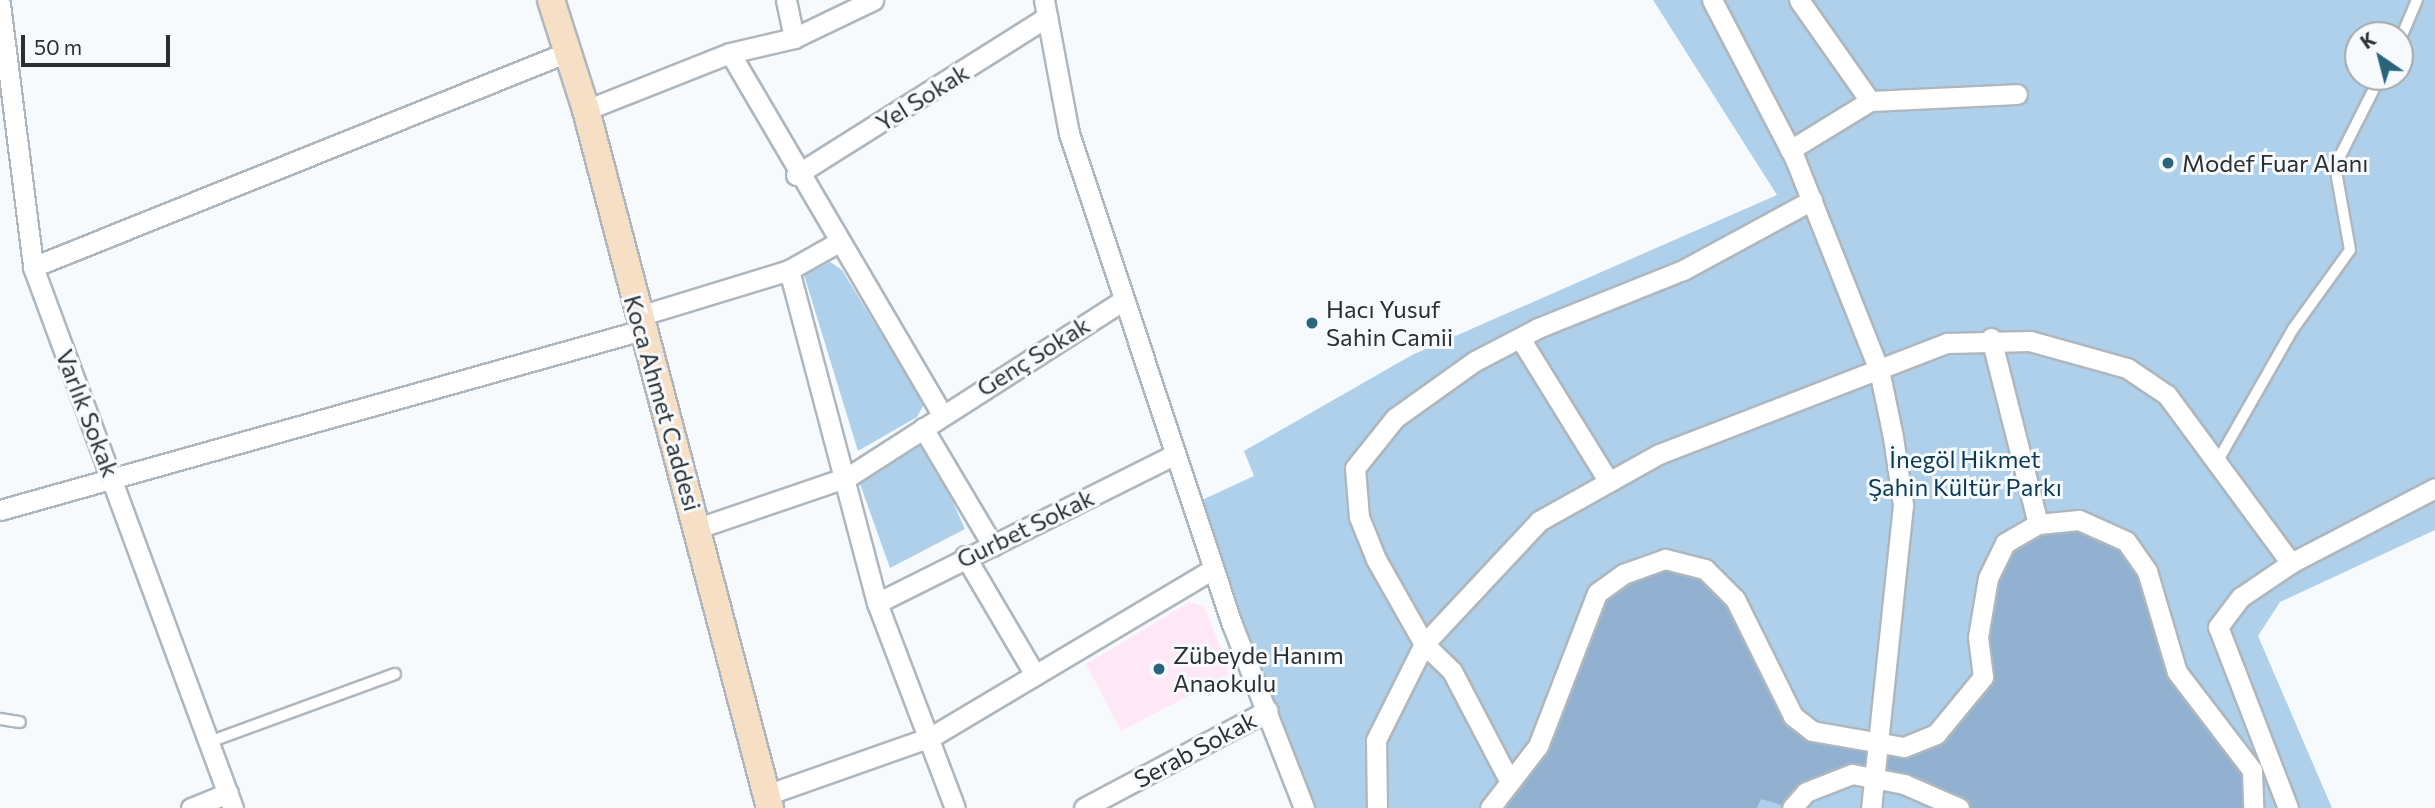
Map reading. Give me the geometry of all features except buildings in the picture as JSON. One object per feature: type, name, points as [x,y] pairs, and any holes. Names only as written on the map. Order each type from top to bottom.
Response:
[{"type":"street","name":"Koca Ahmet Caddesi","points":[[551,0],[565,53],[586,110],[641,323],[698,527],[768,802]]},
{"type":"street","points":[[786,0],[794,38]]},
{"type":"street","points":[[586,110],[730,53],[794,38],[873,0]]},
{"type":"street","points":[[1712,0],[1790,150],[1879,370],[1903,505],[1871,808]]},
{"type":"street","points":[[1799,0],[1870,101]]},
{"type":"street","name":"Varlık Sokak","points":[[0,4],[33,267],[231,800]]},
{"type":"street","points":[[1045,8],[1069,133],[1213,569],[1304,808]]},
{"type":"street","name":"Yel Sokak","points":[[796,175],[1045,8]]},
{"type":"street","points":[[33,267],[565,53]]},
{"type":"street","points":[[730,53],[796,175],[941,412]]},
{"type":"street","points":[[1790,150],[1870,101],[2017,94]]},
{"type":"street","points":[[1510,782],[1452,671],[1424,645],[1359,517],[1355,468],[1395,418],[1427,391],[1520,338],[1683,270],[1812,200]]},
{"type":"street","points":[[0,510],[115,482],[641,323],[789,270],[837,243]]},
{"type":"street","points":[[789,270],[848,477],[877,603],[931,737],[955,808]]},
{"type":"street","name":"Genç Sokak","points":[[698,527],[848,477],[923,428],[941,412],[1124,300]]},
{"type":"street","points":[[1520,338],[1607,479]]},
{"type":"street","points":[[1991,338],[2038,524]]},
{"type":"street","points":[[1377,808],[1376,740],[1424,645],[1539,521],[1607,479],[1754,413],[1879,370],[1947,343],[1991,338],[2085,352],[2127,368],[2167,395],[2291,563]]},
{"type":"street","points":[[923,428],[993,546]]},
{"type":"street","name":"Gurbet Sokak","points":[[877,603],[965,556],[993,546],[1174,455]]},
{"type":"street","points":[[2288,808],[2218,627],[2241,597],[2291,563],[2435,488]]},
{"type":"street","points":[[1490,808],[1538,746],[1560,700],[1597,593],[1623,574],[1665,559],[1704,569],[1735,599],[1793,716],[1812,731],[1904,747],[1937,734],[1983,677],[1978,637],[1988,578],[2005,543],[2038,524],[2079,520],[2126,541],[2147,571],[2177,673],[2252,770],[2253,808]]},
{"type":"street","points":[[965,556],[1035,675]]},
{"type":"street","points":[[768,802],[931,737],[1213,569]]},
{"type":"street","name":"Serab Sokak","points":[[1084,808],[1268,710]]},
{"type":"street","points":[[1792,808],[1805,792],[1852,774],[1875,779],[1959,808]]},
{"type":"street","points":[[191,808],[231,800]]},
{"type":"lane","points":[[2408,21],[2417,0]]},
{"type":"lane","points":[[2216,464],[2292,329],[2350,250],[2335,166],[2373,91]]},
{"type":"lane","points":[[209,742],[395,674]]},
{"type":"lane","points":[[0,719],[20,722]]},
{"type":"shaded area","points":[[2079,520],[2126,541],[2177,673],[2252,770],[2253,808],[1959,808],[1852,774],[1792,808],[1761,799],[1757,808],[1490,808],[1538,746],[1597,593],[1665,559],[1705,569],[1735,599],[1793,716],[1904,747],[1937,733],[1983,677],[1978,637],[2005,543]]},
{"type":"shaded area","name":"Zübeyde Hanım Anaokulu","points":[[1190,602],[1204,606],[1231,674],[1121,731],[1086,664]]},
{"type":"green space","name":"İnegöl Hikmet Şahin Kültür Parkı","points":[[1653,0],[2435,0],[2435,530],[2280,602],[2258,636],[2332,808],[1304,808],[1191,505],[1254,476],[1244,451],[1412,355],[1777,195]]},
{"type":"green space","points":[[830,262],[842,270],[924,404],[917,417],[858,451],[804,275]]},
{"type":"green space","points":[[918,444],[927,445],[965,529],[890,568],[860,484]]},
{"type":"place","name":"Modef Fuar Alanı","points":[[2168,163]]},
{"type":"place","name":"Hacı Yusuf Sahin Camii","points":[[1312,323]]},
{"type":"place","name":"Zübeyde Hanım Anaokulu","points":[[1159,669]]}]
